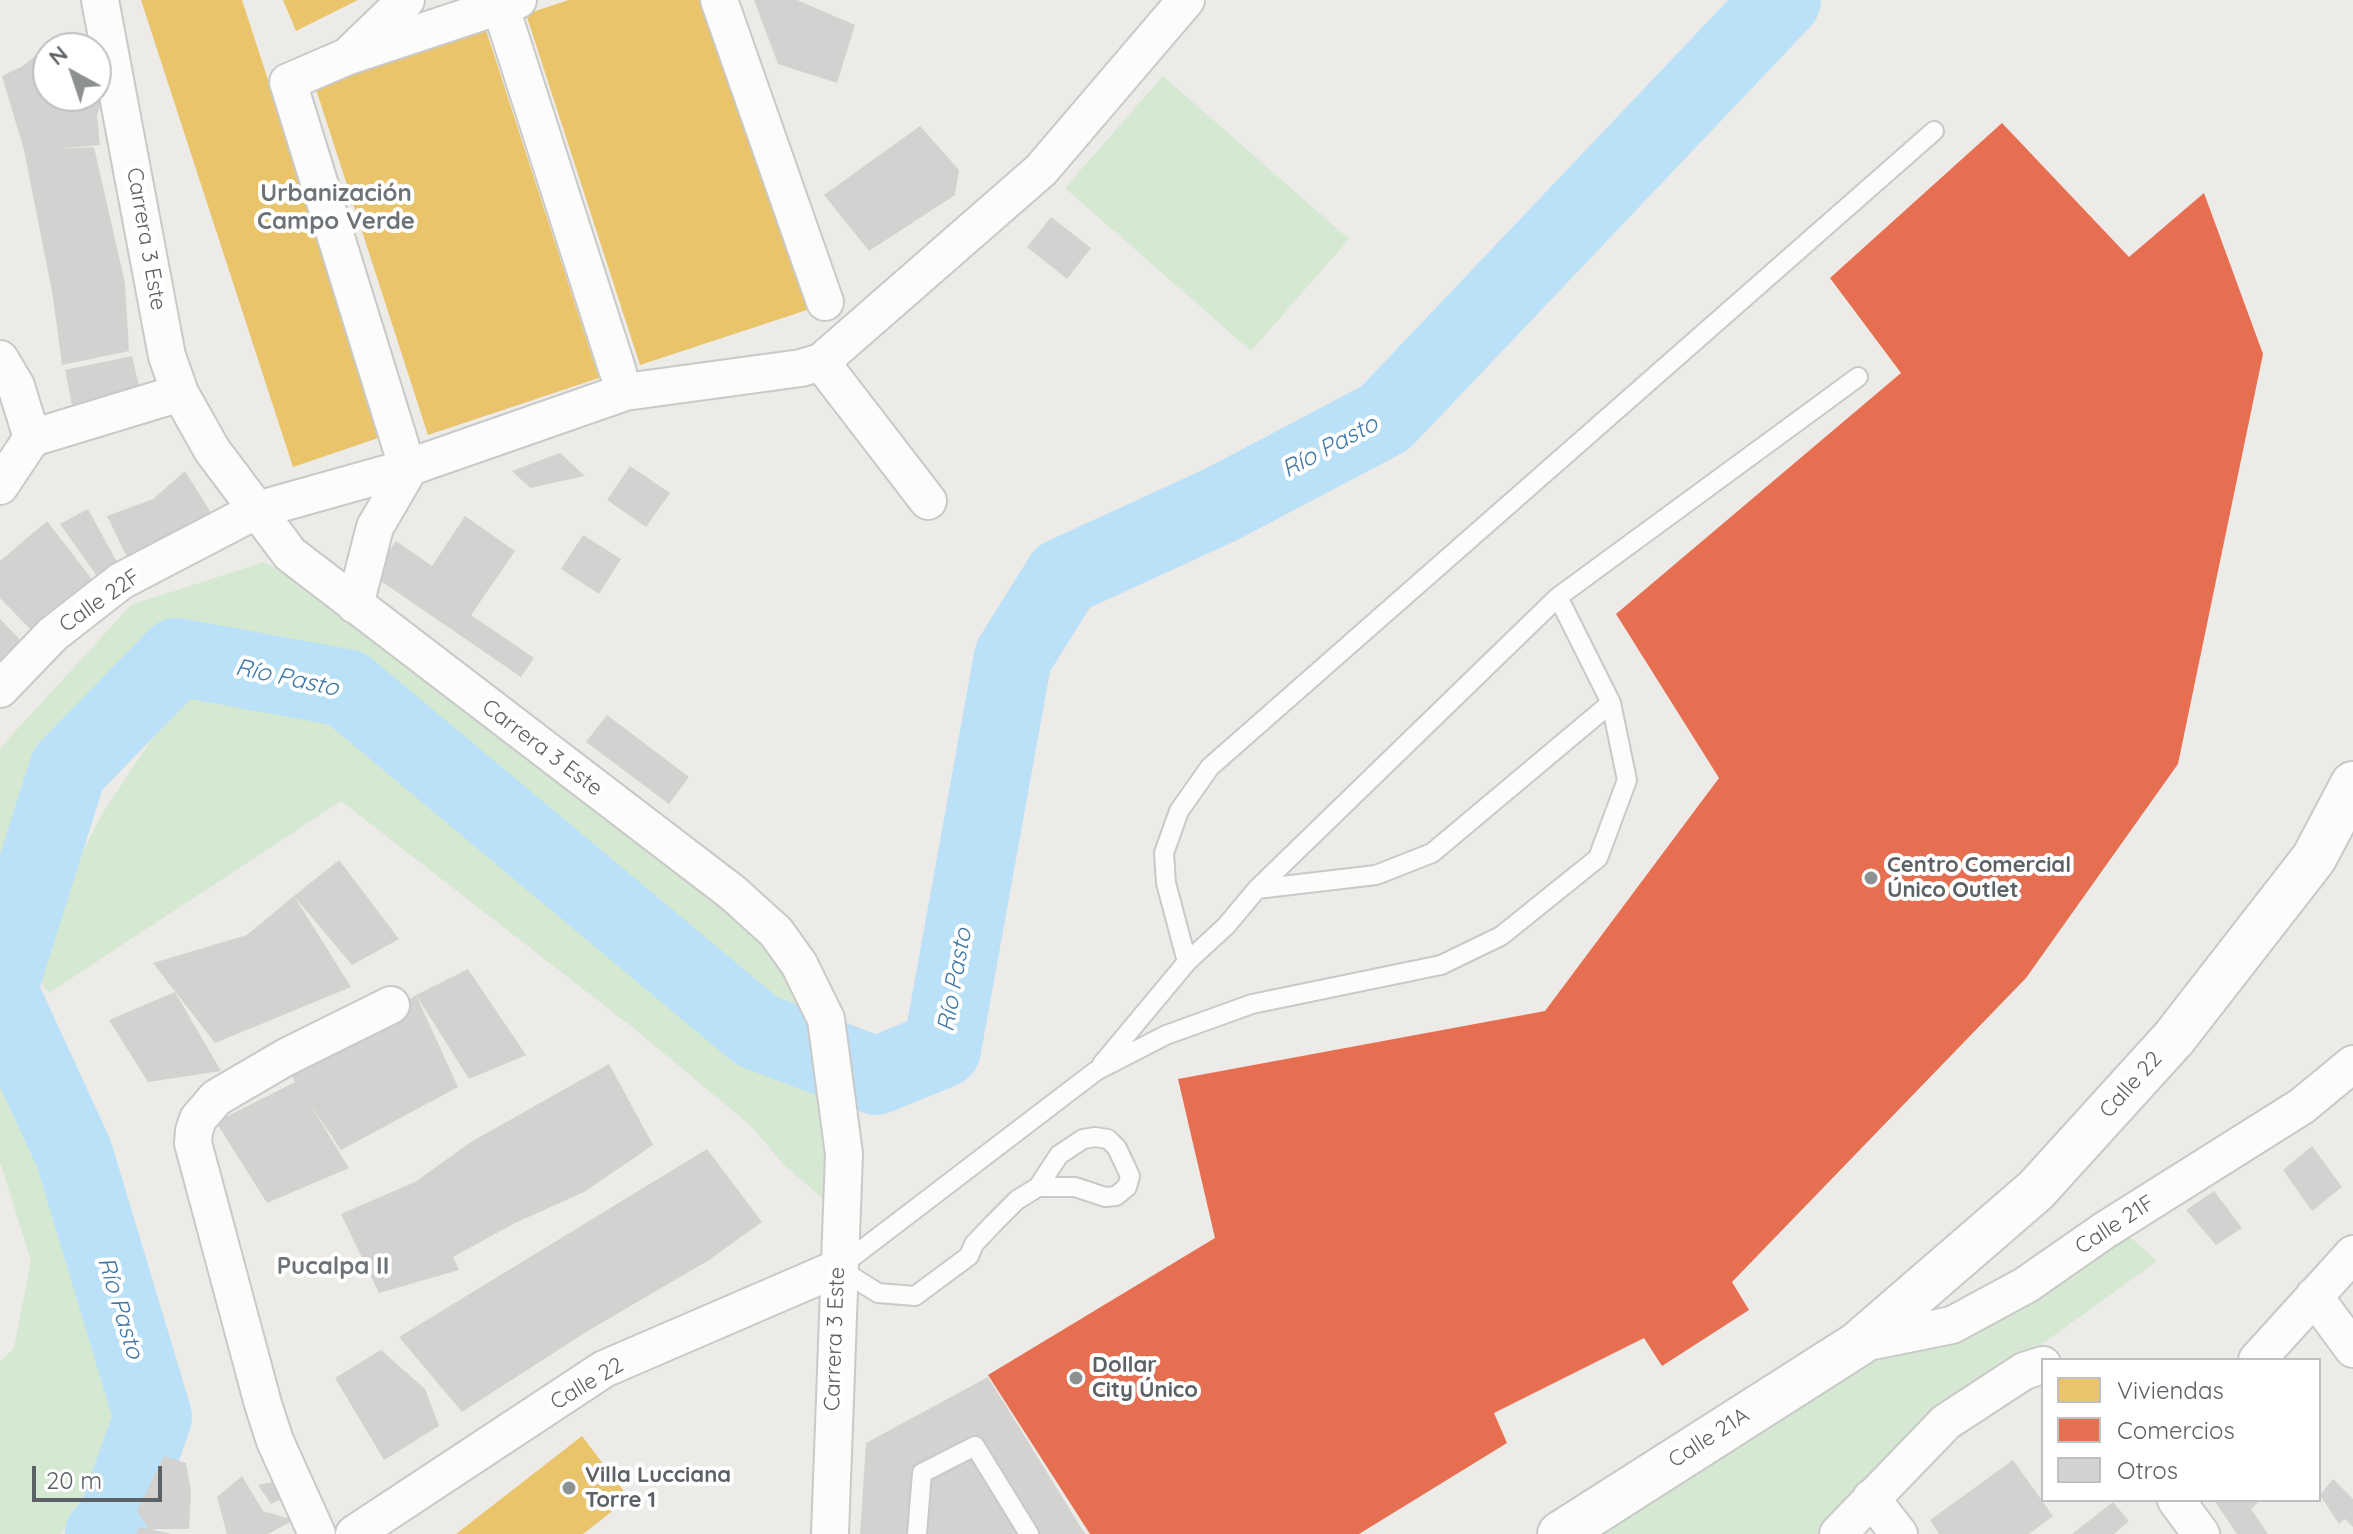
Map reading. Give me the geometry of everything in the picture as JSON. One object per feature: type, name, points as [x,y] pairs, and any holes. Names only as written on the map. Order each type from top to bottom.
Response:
[{"type":"main road","name":"Calle 22","points":[[1858,1344],[2036,1190],[2174,1038],[2314,858],[2353,784]]},
{"type":"main road","name":"Calle 21A","points":[[1560,1534],[1858,1344]]},
{"type":"street","name":"Carrera 3 Este","points":[[100,0],[167,356],[180,393],[212,450],[290,554],[733,893],[776,932],[799,964],[826,1019],[844,1154],[830,1534]]},
{"type":"street","points":[[346,57],[406,0]]},
{"type":"street","points":[[719,0],[825,302]]},
{"type":"street","points":[[928,501],[821,362],[1041,170],[1186,0]]},
{"type":"street","points":[[355,605],[375,527],[405,457],[288,82],[346,57],[509,4],[618,372]]},
{"type":"street","points":[[0,359],[16,386],[32,438]]},
{"type":"street","name":"Calle 22F","points":[[0,689],[53,634],[121,581],[257,510],[405,457],[625,392],[801,368],[821,362]]},
{"type":"street","points":[[0,486],[32,438],[180,393]]},
{"type":"street","points":[[317,1534],[275,1441],[263,1404],[193,1143],[194,1131],[198,1119],[216,1098],[286,1057],[391,1005]]},
{"type":"street","name":"Calle 21F","points":[[1858,1344],[1952,1325],[2026,1285],[2105,1230],[2302,1106],[2353,1064]]},
{"type":"street","points":[[2259,1358],[2353,1254]]},
{"type":"street","name":"Calle 22","points":[[354,1534],[604,1369],[838,1268]]},
{"type":"street","points":[[2314,1296],[2353,1349]]},
{"type":"street","points":[[1838,1534],[1946,1422],[2024,1371],[2041,1366]]},
{"type":"street","points":[[1871,1498],[1899,1534]]},
{"type":"street","points":[[2177,1502],[2201,1534]]},
{"type":"lane","points":[[1187,962],[1166,883],[1164,853],[1179,811],[1210,767],[1934,131]]},
{"type":"lane","points":[[1096,1071],[1187,962],[1226,926],[1257,889],[1558,597],[1858,377]]},
{"type":"lane","points":[[1038,1187],[1075,1187],[1105,1197],[1116,1196],[1127,1187],[1130,1176],[1117,1148],[1108,1139],[1083,1139],[1059,1155],[1048,1167],[1038,1187],[1009,1208],[974,1244],[969,1256],[915,1296],[878,1293],[838,1268],[1096,1071],[1166,1035],[1252,1004],[1441,965],[1501,936],[1598,858],[1627,780],[1611,703],[1558,597]]},
{"type":"lane","points":[[1257,889],[1376,875],[1432,853],[1611,703]]},
{"type":"lane","points":[[917,1534],[922,1473],[975,1446],[1029,1534]]},
{"type":"green space","points":[[1163,76],[1349,239],[1251,351],[1065,188]]},
{"type":"green space","points":[[264,562],[338,604],[748,917],[806,1011],[773,1021],[502,796],[365,674],[178,633],[52,762],[0,934],[0,748],[131,605]]},
{"type":"green space","points":[[197,671],[360,710],[514,848],[784,1065],[818,1079],[831,1135],[823,1199],[783,1164],[750,1125],[632,1027],[341,801],[49,993],[28,966],[58,900],[102,814]]},
{"type":"green space","points":[[0,1019],[59,1146],[117,1323],[140,1413],[112,1474],[77,1522],[60,1534],[0,1534],[0,1362],[14,1348],[31,1261],[0,1162]]},
{"type":"green space","points":[[2120,1228],[2157,1261],[1962,1402],[1823,1534],[1587,1534],[1740,1429]]},
{"type":"building: Viviendas","points":[[141,0],[242,0],[384,436],[293,467]]},
{"type":"building: Viviendas","points":[[283,0],[358,0],[296,31]]},
{"type":"building: Viviendas","points":[[569,0],[710,0],[810,309],[640,365],[526,14]]},
{"type":"building: Viviendas","points":[[485,27],[599,378],[428,435],[314,83]]},
{"type":"building: Viviendas","name":"Villa Lucciana Torre 1","points":[[582,1436],[629,1498],[583,1534],[456,1534]]},
{"type":"building: Comercios","name":"Centro Comercial Único Outlet","points":[[2002,123],[2129,257],[2204,193],[2263,354],[2178,764],[2026,978],[1732,1282],[1749,1310],[1662,1366],[1644,1338],[1494,1413],[1507,1443],[1359,1534],[1090,1534],[988,1375],[1215,1238],[1178,1079],[1545,1011],[1719,778],[1616,614],[1901,373],[1830,278]]},
{"type":"building: Otros","points":[[754,0],[797,0],[855,25],[837,83],[778,64]]},
{"type":"building: Otros","points":[[32,58],[32,112],[98,112],[100,145],[56,149],[94,147],[125,283],[129,351],[62,365],[53,297],[24,150],[2,76]]},
{"type":"building: Otros","points":[[920,126],[959,170],[955,195],[869,251],[824,195]]},
{"type":"building: Otros","points":[[1051,217],[1091,248],[1067,279],[1027,247]]},
{"type":"building: Otros","points":[[132,356],[140,390],[72,405],[65,370]]},
{"type":"building: Otros","points":[[560,453],[585,476],[530,488],[512,471]]},
{"type":"building: Otros","points":[[630,466],[670,493],[646,527],[607,500]]},
{"type":"building: Otros","points":[[185,471],[215,519],[128,559],[107,516],[153,499]]},
{"type":"building: Otros","points":[[88,509],[118,564],[99,579],[60,524]]},
{"type":"building: Otros","points":[[465,516],[515,551],[471,615],[534,658],[521,677],[372,575],[396,541],[432,566]]},
{"type":"building: Otros","points":[[47,521],[98,587],[37,636],[0,598],[0,561]]},
{"type":"building: Otros","points":[[583,535],[621,559],[599,594],[561,569]]},
{"type":"building: Otros","points":[[0,619],[26,646],[4,667],[0,662]]},
{"type":"building: Otros","points":[[607,715],[689,777],[669,804],[586,742]]},
{"type":"building: Otros","points":[[339,860],[399,939],[352,965],[294,896]]},
{"type":"building: Otros","points":[[294,896],[351,987],[215,1043],[153,963],[247,935]]},
{"type":"building: Otros","points":[[468,969],[526,1055],[469,1079],[416,995]]},
{"type":"building: Otros","points":[[175,992],[221,1071],[148,1082],[109,1020]]},
{"type":"building: Otros","points":[[416,995],[458,1087],[341,1150],[308,1101],[349,1168],[267,1203],[216,1122],[295,1082],[288,1070],[359,1033]]},
{"type":"building: Otros","points":[[609,1064],[653,1145],[584,1192],[515,1223],[453,1257],[459,1270],[379,1293],[341,1214],[415,1182],[471,1142]]},
{"type":"building: Otros","points":[[2312,1146],[2342,1187],[2312,1211],[2283,1170]]},
{"type":"building: Otros","points":[[707,1149],[762,1222],[709,1260],[586,1332],[462,1412],[399,1337]]},
{"type":"building: Otros","points":[[2214,1191],[2242,1228],[2216,1245],[2186,1210]]},
{"type":"building: Otros","points":[[381,1350],[425,1389],[439,1426],[384,1460],[335,1378]]},
{"type":"building: Otros","points":[[988,1377],[1085,1534],[860,1534],[866,1443]]},
{"type":"building: Otros","points":[[164,1456],[186,1463],[191,1491],[189,1529],[149,1529],[137,1511]]},
{"type":"building: Otros","points":[[2013,1460],[2053,1516],[2029,1534],[1939,1534],[1930,1520]]},
{"type":"building: Otros","points":[[242,1476],[263,1511],[294,1520],[268,1534],[227,1534],[217,1497]]},
{"type":"building: Otros","points":[[288,1479],[295,1493],[271,1504],[258,1485]]},
{"type":"building: Otros","points":[[2333,1479],[2353,1499],[2353,1527],[2345,1519],[2339,1524],[2321,1494]]},
{"type":"building: Otros","points":[[2113,1502],[2129,1521],[2114,1534],[2072,1534]]},
{"type":"building: Otros","points":[[2215,1502],[2258,1502],[2251,1509],[2268,1534],[2237,1534]]},
{"type":"building: Otros","points":[[140,1527],[172,1534],[136,1534]]},
{"type":"waterway","name":"Río Pasto","points":[[0,984],[68,769],[177,657],[346,688],[757,1031],[876,1076],[942,1049],[1013,657],[1063,577],[1222,504],[1385,418],[1782,0]]},
{"type":"waterway","name":"Río Pasto","points":[[0,993],[74,1154],[153,1417],[115,1524],[104,1534]]},
{"type":"place","name":"Centro Comercial Único Outlet","points":[[1871,878]]},
{"type":"place","name":"Dollar City Único","points":[[1076,1378]]},
{"type":"place","name":"Villa Lucciana Torre 1","points":[[569,1488]]},
{"type":"district","name":"Urbanización Campo Verde","points":[[336,208]]},
{"type":"district","name":"Pucalpa II","points":[[333,1267]]}]
